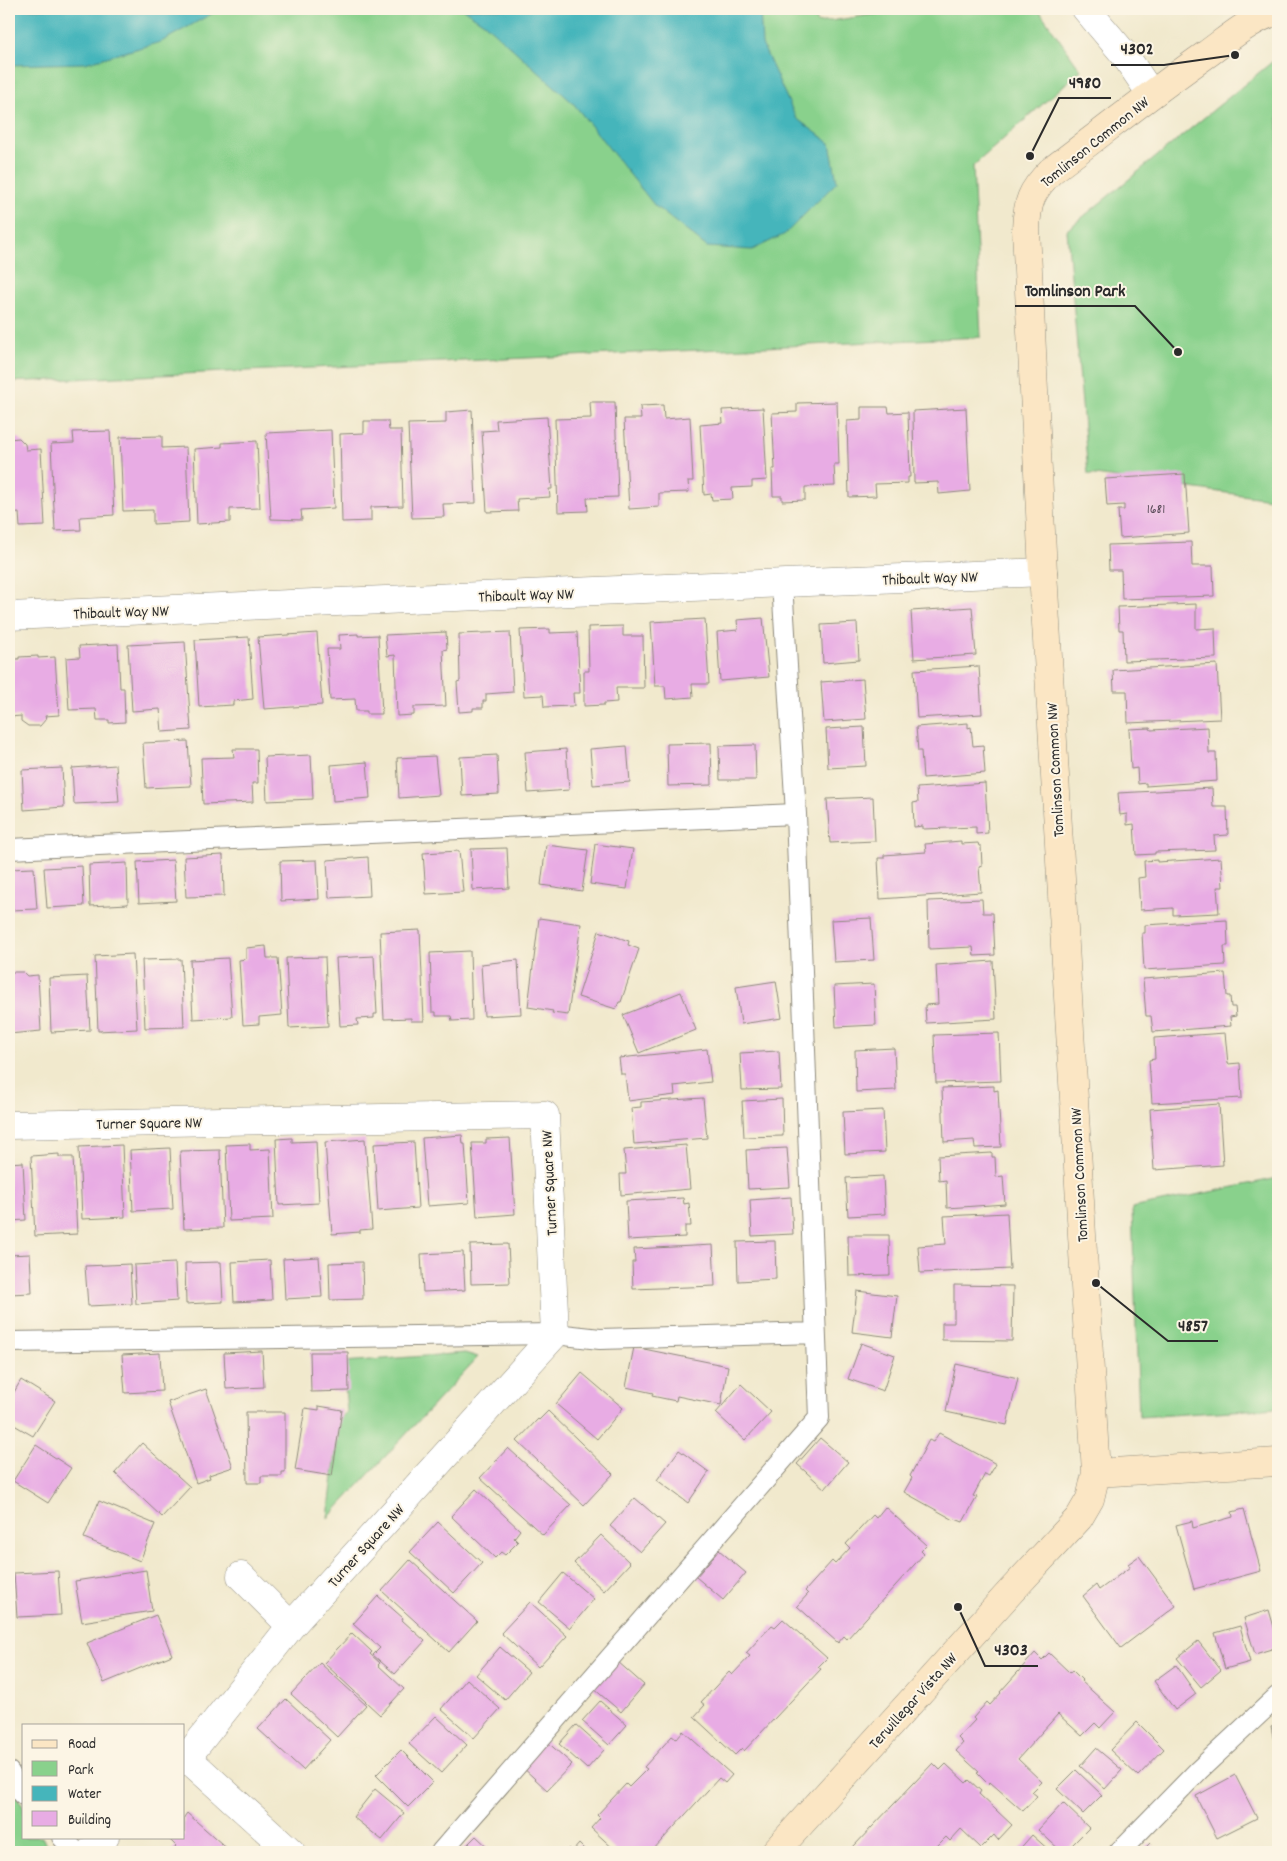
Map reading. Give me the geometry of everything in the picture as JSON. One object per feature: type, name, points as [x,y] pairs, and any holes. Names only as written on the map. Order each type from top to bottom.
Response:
[{"type":"street","points":[[1086,9],[1124,54],[1151,94]]},
{"type":"street","name":"Tomlinson Common NW","points":[[1096,1473],[1043,572],[1026,230],[1027,208],[1037,185],[1051,171],[1151,94],[1244,27],[1268,14],[1278,11]]},
{"type":"street","name":"Thibault Way NW","points":[[9,616],[1043,572]]},
{"type":"street","name":"Turner Square NW","points":[[9,1125],[545,1115],[555,1334],[291,1626],[186,1759]]},
{"type":"street","points":[[1096,1473],[1278,1462]]},
{"type":"street","name":"Terwillegar Vista NW","points":[[775,1852],[1079,1518],[1090,1499],[1096,1473]]},
{"type":"street","points":[[241,1576],[291,1626]]},
{"type":"street","points":[[186,1759],[290,1852]]},
{"type":"street","points":[[90,1852],[104,1838]]},
{"type":"lane","points":[[441,1852],[819,1418],[796,814],[782,583]]},
{"type":"lane","points":[[9,849],[796,814]]},
{"type":"lane","points":[[9,1342],[555,1334],[600,1339],[815,1333]]},
{"type":"lane","points":[[1119,1852],[1198,1770],[1278,1696]]},
{"type":"lane","points":[[9,1772],[17,1788],[22,1793]]},
{"type":"lane","points":[[63,1838],[76,1852]]},
{"type":"green space","points":[[9,9],[816,9],[817,23],[910,9],[1038,9],[1081,70],[973,166],[981,337],[9,382]]},
{"type":"green space","points":[[1278,57],[1278,500],[1088,474],[1067,230]]},
{"type":"green space","points":[[1278,1178],[1278,1408],[1139,1417],[1132,1208]]},
{"type":"green space","points":[[465,1353],[478,1357],[328,1518],[340,1418],[347,1412],[343,1362]]},
{"type":"green space","points":[[9,1783],[22,1805],[22,1838],[43,1838],[50,1852],[9,1852]]},
{"type":"water","points":[[9,9],[220,9],[161,42],[85,63],[9,65]]},
{"type":"water","points":[[463,9],[760,9],[762,44],[796,118],[830,143],[837,182],[785,234],[752,250],[707,247],[655,206],[573,103],[484,23]]},
{"type":"building","points":[[590,402],[615,402],[618,497],[587,498],[588,511],[558,512],[555,419],[591,418]]},
{"type":"building","points":[[837,402],[839,464],[834,464],[835,486],[805,487],[805,500],[782,501],[782,496],[773,496],[772,469],[775,469],[772,413],[797,412],[797,403]]},
{"type":"building","points":[[663,405],[664,419],[690,417],[693,481],[688,481],[689,492],[659,493],[659,507],[629,509],[624,419],[641,419],[640,406]]},
{"type":"building","points":[[861,407],[888,407],[889,413],[908,412],[910,477],[908,477],[908,483],[875,484],[876,496],[849,497],[847,421],[861,420]]},
{"type":"building","points":[[763,408],[767,480],[752,481],[752,487],[732,488],[733,499],[712,500],[711,494],[704,495],[700,425],[723,423],[722,410]]},
{"type":"building","points":[[966,408],[970,491],[939,494],[938,482],[914,483],[913,411]]},
{"type":"building","points":[[472,410],[476,503],[443,504],[444,517],[412,518],[408,424],[446,423],[446,412]]},
{"type":"building","points":[[547,417],[552,489],[549,489],[550,497],[517,499],[518,511],[487,512],[482,431],[497,430],[496,420]]},
{"type":"building","points":[[364,421],[388,421],[389,430],[401,430],[403,506],[371,507],[371,521],[342,522],[340,434],[364,433]]},
{"type":"building","points":[[331,430],[334,508],[301,510],[302,520],[271,519],[266,433]]},
{"type":"building","points":[[110,431],[114,515],[80,517],[81,530],[55,531],[51,444],[74,443],[73,432]]},
{"type":"building","points":[[162,436],[162,448],[186,447],[189,522],[153,524],[153,510],[123,511],[120,437]]},
{"type":"building","points":[[19,438],[25,444],[26,450],[41,449],[45,526],[20,527],[19,513],[9,514],[9,439]]},
{"type":"building","points":[[257,441],[260,508],[230,509],[230,522],[197,524],[194,449],[222,447],[222,443]]},
{"type":"building","points":[[1185,474],[1189,533],[1120,538],[1118,510],[1124,510],[1124,505],[1107,506],[1105,479]]},
{"type":"building","points":[[1191,542],[1192,566],[1213,566],[1214,596],[1122,599],[1121,570],[1109,570],[1108,545]]},
{"type":"building","points":[[1196,604],[1196,629],[1215,628],[1216,658],[1124,661],[1123,630],[1119,630],[1118,607]]},
{"type":"building","points":[[972,607],[976,655],[914,659],[911,611]]},
{"type":"building","points":[[763,618],[769,677],[720,681],[717,632],[738,630],[737,620]]},
{"type":"building","points":[[705,619],[709,684],[692,684],[693,697],[666,699],[665,686],[655,686],[651,622]]},
{"type":"building","points":[[857,623],[859,660],[823,663],[821,625]]},
{"type":"building","points":[[623,626],[623,636],[643,636],[644,688],[616,688],[617,702],[584,706],[584,671],[589,671],[588,627]]},
{"type":"building","points":[[550,629],[550,633],[577,632],[580,693],[573,693],[574,706],[544,707],[543,695],[524,696],[520,630]]},
{"type":"building","points":[[446,632],[447,649],[443,650],[446,706],[414,707],[414,715],[397,716],[395,655],[387,656],[385,635]]},
{"type":"building","points":[[510,632],[513,692],[486,694],[483,708],[473,708],[473,711],[459,712],[457,682],[460,681],[459,634]]},
{"type":"building","points":[[317,633],[322,705],[264,709],[258,637]]},
{"type":"building","points":[[358,634],[358,636],[378,635],[382,714],[367,714],[367,711],[356,711],[355,699],[330,700],[327,649],[340,649],[339,635]]},
{"type":"building","points":[[249,637],[253,699],[233,701],[233,705],[199,707],[195,640]]},
{"type":"building","points":[[185,642],[191,730],[162,732],[160,709],[132,711],[128,645]]},
{"type":"building","points":[[118,644],[120,688],[124,688],[125,722],[109,723],[109,720],[97,720],[96,709],[69,710],[66,658],[80,657],[79,646]]},
{"type":"building","points":[[38,656],[38,658],[55,657],[59,715],[45,716],[46,719],[40,726],[28,726],[21,721],[21,716],[9,717],[9,659]]},
{"type":"building","points":[[1217,664],[1220,719],[1128,723],[1127,691],[1114,691],[1113,670]]},
{"type":"building","points":[[979,666],[982,714],[917,718],[914,670]]},
{"type":"building","points":[[863,679],[866,719],[824,722],[821,682]]},
{"type":"building","points":[[968,723],[968,728],[971,727],[973,746],[983,745],[985,773],[923,778],[921,751],[918,751],[916,727]]},
{"type":"building","points":[[864,727],[866,766],[828,768],[826,729]]},
{"type":"building","points":[[1208,727],[1209,753],[1216,753],[1217,781],[1146,786],[1146,783],[1138,784],[1137,768],[1131,769],[1129,729],[1150,728],[1151,730]]},
{"type":"building","points":[[188,741],[191,786],[146,788],[143,743]]},
{"type":"building","points":[[711,743],[712,785],[668,786],[667,744]]},
{"type":"building","points":[[755,745],[756,780],[720,780],[719,746]]},
{"type":"building","points":[[627,746],[630,782],[593,785],[590,749]]},
{"type":"building","points":[[233,749],[257,749],[258,783],[252,783],[253,802],[203,804],[201,758],[234,757]]},
{"type":"building","points":[[566,749],[569,790],[528,793],[525,752]]},
{"type":"building","points":[[311,755],[313,799],[267,801],[265,757]]},
{"type":"building","points":[[497,755],[499,794],[462,796],[460,757]]},
{"type":"building","points":[[435,756],[439,795],[399,798],[397,758]]},
{"type":"building","points":[[367,762],[370,798],[333,801],[331,765]]},
{"type":"building","points":[[116,765],[119,802],[74,804],[72,768]]},
{"type":"building","points":[[62,768],[64,807],[24,810],[22,770]]},
{"type":"building","points":[[985,783],[988,833],[976,834],[976,827],[923,829],[923,826],[914,827],[913,803],[918,802],[917,788]]},
{"type":"building","points":[[1212,788],[1213,807],[1227,807],[1228,835],[1214,836],[1215,850],[1155,852],[1155,854],[1136,855],[1134,824],[1127,825],[1127,814],[1120,815],[1118,793]]},
{"type":"building","points":[[873,797],[875,841],[830,843],[827,799]]},
{"type":"building","points":[[961,841],[961,844],[978,843],[981,846],[982,866],[979,867],[981,892],[880,899],[878,858],[884,858],[884,855],[926,852],[925,844]]},
{"type":"building","points":[[595,844],[633,849],[627,889],[590,884]]},
{"type":"building","points":[[546,845],[588,850],[582,891],[541,885]]},
{"type":"building","points":[[507,848],[509,888],[473,890],[471,849]]},
{"type":"building","points":[[459,851],[463,892],[426,894],[423,853]]},
{"type":"building","points":[[223,855],[224,896],[186,897],[184,857]]},
{"type":"building","points":[[368,857],[370,896],[329,898],[327,860]]},
{"type":"building","points":[[1221,858],[1223,887],[1217,887],[1219,913],[1173,915],[1173,908],[1140,910],[1138,878],[1145,877],[1144,861],[1157,860],[1157,862]]},
{"type":"building","points":[[173,860],[176,901],[139,903],[137,862]]},
{"type":"building","points":[[317,860],[319,899],[281,901],[280,861]]},
{"type":"building","points":[[127,863],[128,904],[90,906],[89,865]]},
{"type":"building","points":[[82,866],[84,906],[47,908],[44,868]]},
{"type":"building","points":[[34,868],[37,909],[9,910],[9,869]]},
{"type":"building","points":[[982,899],[983,913],[993,913],[995,955],[974,956],[973,947],[929,949],[928,901]]},
{"type":"building","points":[[539,918],[581,924],[568,1015],[528,1007]]},
{"type":"building","points":[[871,918],[874,960],[834,962],[831,920]]},
{"type":"building","points":[[1227,920],[1228,946],[1224,946],[1225,965],[1144,970],[1142,933],[1145,933],[1145,925]]},
{"type":"building","points":[[420,930],[424,1021],[411,1021],[411,1018],[384,1019],[380,932]]},
{"type":"building","points":[[599,931],[629,941],[628,945],[639,949],[621,1002],[619,1002],[616,1009],[578,997]]},
{"type":"building","points":[[266,946],[267,958],[278,958],[282,1015],[259,1017],[259,1024],[243,1025],[239,960],[246,959],[246,948]]},
{"type":"building","points":[[470,951],[472,1020],[452,1021],[451,1016],[436,1016],[436,1012],[432,1012],[430,953]]},
{"type":"building","points":[[133,954],[137,1029],[98,1031],[95,956]]},
{"type":"building","points":[[374,956],[377,1014],[374,1014],[374,1018],[357,1019],[358,1025],[340,1026],[336,958]]},
{"type":"building","points":[[325,957],[328,1026],[289,1028],[286,958]]},
{"type":"building","points":[[228,958],[232,1017],[193,1019],[190,960]]},
{"type":"building","points":[[181,959],[184,1027],[145,1028],[142,960]]},
{"type":"building","points":[[518,960],[521,1014],[484,1016],[481,964]]},
{"type":"building","points":[[993,961],[996,1019],[926,1023],[925,1005],[938,1004],[936,965]]},
{"type":"building","points":[[9,972],[23,972],[27,976],[38,975],[41,1031],[9,1034]]},
{"type":"building","points":[[1225,973],[1227,996],[1230,996],[1231,1007],[1235,1007],[1236,1016],[1230,1017],[1231,1026],[1153,1032],[1151,1016],[1146,1016],[1143,979]]},
{"type":"building","points":[[87,976],[90,1030],[51,1032],[49,978]]},
{"type":"building","points":[[776,981],[782,1018],[741,1024],[736,987]]},
{"type":"building","points":[[874,984],[876,1025],[836,1027],[834,986]]},
{"type":"building","points":[[681,992],[696,1030],[639,1053],[623,1015]]},
{"type":"building","points":[[999,1033],[1001,1081],[936,1083],[934,1035]]},
{"type":"building","points":[[1225,1033],[1228,1064],[1240,1063],[1242,1098],[1152,1103],[1149,1060],[1155,1059],[1154,1038]]},
{"type":"building","points":[[894,1048],[896,1090],[856,1092],[855,1050]]},
{"type":"building","points":[[707,1049],[711,1082],[674,1086],[675,1095],[628,1101],[625,1074],[621,1074],[619,1058]]},
{"type":"building","points":[[779,1051],[781,1089],[742,1090],[740,1053]]},
{"type":"building","points":[[994,1086],[994,1091],[998,1090],[1001,1147],[975,1148],[974,1140],[944,1142],[942,1088]]},
{"type":"building","points":[[703,1098],[707,1138],[634,1144],[631,1108],[641,1107],[641,1102]]},
{"type":"building","points":[[782,1099],[783,1136],[744,1137],[742,1101]]},
{"type":"building","points":[[1219,1104],[1223,1165],[1154,1170],[1150,1109]]},
{"type":"building","points":[[883,1110],[885,1152],[845,1154],[843,1112]]},
{"type":"building","points":[[462,1135],[463,1144],[465,1144],[469,1203],[427,1206],[422,1138]]},
{"type":"building","points":[[292,1138],[292,1142],[316,1141],[319,1203],[279,1205],[276,1139]]},
{"type":"building","points":[[510,1138],[515,1214],[477,1217],[472,1143],[486,1143],[486,1139]]},
{"type":"building","points":[[365,1139],[372,1229],[332,1234],[325,1142]]},
{"type":"building","points":[[414,1142],[418,1208],[378,1211],[374,1144]]},
{"type":"building","points":[[250,1144],[250,1150],[270,1149],[273,1219],[229,1221],[226,1145]]},
{"type":"building","points":[[122,1145],[125,1217],[82,1219],[79,1147]]},
{"type":"building","points":[[686,1145],[690,1189],[621,1195],[620,1174],[626,1174],[624,1150]]},
{"type":"building","points":[[170,1148],[173,1209],[133,1211],[130,1150]]},
{"type":"building","points":[[787,1148],[790,1187],[748,1189],[746,1150]]},
{"type":"building","points":[[220,1150],[223,1228],[184,1229],[180,1151]]},
{"type":"building","points":[[992,1153],[992,1157],[995,1157],[996,1177],[1003,1176],[1005,1204],[947,1208],[946,1180],[939,1181],[938,1156]]},
{"type":"building","points":[[59,1154],[59,1157],[73,1157],[77,1234],[35,1236],[31,1156]]},
{"type":"building","points":[[23,1162],[26,1220],[9,1221],[9,1163]]},
{"type":"building","points":[[883,1176],[885,1214],[848,1216],[846,1178]]},
{"type":"building","points":[[791,1197],[793,1234],[752,1236],[750,1200]]},
{"type":"building","points":[[683,1198],[684,1204],[689,1203],[691,1226],[685,1226],[685,1237],[628,1240],[626,1201]]},
{"type":"building","points":[[1007,1213],[1010,1269],[920,1273],[918,1246],[946,1244],[944,1216]]},
{"type":"building","points":[[848,1235],[889,1235],[890,1275],[849,1276]]},
{"type":"building","points":[[775,1241],[776,1279],[738,1281],[737,1242]]},
{"type":"building","points":[[508,1244],[510,1283],[471,1284],[470,1245]]},
{"type":"building","points":[[713,1245],[715,1286],[633,1289],[632,1262],[635,1262],[634,1249]]},
{"type":"building","points":[[463,1252],[465,1290],[423,1292],[421,1254]]},
{"type":"building","points":[[30,1254],[32,1293],[9,1294],[9,1255]]},
{"type":"building","points":[[319,1257],[322,1297],[285,1299],[283,1259]]},
{"type":"building","points":[[270,1260],[272,1300],[234,1302],[232,1262]]},
{"type":"building","points":[[221,1262],[223,1302],[186,1304],[185,1263]]},
{"type":"building","points":[[362,1262],[363,1299],[330,1300],[329,1263]]},
{"type":"building","points":[[175,1263],[177,1301],[136,1304],[134,1265]]},
{"type":"building","points":[[130,1264],[132,1304],[88,1306],[85,1266]]},
{"type":"building","points":[[954,1285],[1013,1286],[1012,1341],[942,1340],[942,1323],[954,1323]]},
{"type":"building","points":[[857,1291],[897,1296],[892,1337],[852,1332]]},
{"type":"building","points":[[861,1343],[895,1355],[883,1391],[848,1379]]},
{"type":"building","points":[[634,1347],[728,1366],[721,1405],[677,1396],[676,1401],[652,1396],[653,1393],[626,1387]]},
{"type":"building","points":[[262,1351],[264,1387],[226,1389],[224,1353]]},
{"type":"building","points":[[310,1352],[348,1352],[349,1391],[311,1392]]},
{"type":"building","points":[[160,1353],[162,1391],[125,1393],[122,1355]]},
{"type":"building","points":[[956,1364],[1018,1378],[1007,1425],[946,1412]]},
{"type":"building","points":[[582,1373],[623,1408],[597,1439],[556,1404]]},
{"type":"building","points":[[21,1380],[55,1401],[33,1436],[9,1422],[9,1401]]},
{"type":"building","points":[[741,1384],[771,1412],[745,1440],[716,1413]]},
{"type":"building","points":[[206,1389],[233,1467],[209,1475],[210,1478],[196,1483],[168,1402]]},
{"type":"building","points":[[319,1406],[342,1410],[332,1476],[295,1470],[305,1408],[319,1410]]},
{"type":"building","points":[[548,1411],[613,1474],[584,1505],[517,1441]]},
{"type":"building","points":[[246,1412],[285,1412],[285,1472],[282,1472],[282,1476],[261,1476],[261,1483],[247,1483]]},
{"type":"building","points":[[939,1433],[996,1464],[989,1476],[985,1474],[973,1496],[977,1497],[963,1522],[954,1520],[904,1492],[912,1478],[910,1476],[929,1440],[933,1442]]},
{"type":"building","points":[[820,1438],[848,1462],[825,1489],[797,1464]]},
{"type":"building","points":[[142,1443],[190,1487],[162,1517],[115,1473]]},
{"type":"building","points":[[36,1445],[71,1468],[48,1503],[13,1481]]},
{"type":"building","points":[[508,1448],[571,1505],[543,1535],[480,1478]]},
{"type":"building","points":[[679,1450],[709,1472],[688,1503],[657,1480]]},
{"type":"building","points":[[476,1489],[520,1530],[514,1538],[518,1542],[505,1555],[501,1552],[495,1558],[451,1516]]},
{"type":"building","points":[[635,1498],[665,1524],[640,1552],[610,1526]]},
{"type":"building","points":[[99,1501],[155,1524],[140,1561],[84,1538]]},
{"type":"building","points":[[885,1507],[927,1545],[921,1551],[924,1554],[847,1639],[844,1636],[838,1643],[797,1606],[808,1594],[805,1591],[832,1561],[835,1564],[850,1548],[846,1544],[873,1515],[876,1518]]},
{"type":"building","points":[[1244,1509],[1261,1571],[1194,1589],[1176,1525],[1192,1521],[1193,1528],[1233,1517],[1232,1512]]},
{"type":"building","points":[[438,1522],[482,1563],[454,1593],[410,1552]]},
{"type":"building","points":[[601,1535],[630,1563],[604,1591],[574,1563]]},
{"type":"building","points":[[719,1550],[746,1573],[723,1600],[696,1577]]},
{"type":"building","points":[[1139,1556],[1176,1606],[1121,1648],[1083,1596],[1096,1585],[1099,1590],[1130,1567],[1128,1564]]},
{"type":"building","points":[[410,1560],[477,1621],[449,1652],[382,1591]]},
{"type":"building","points":[[146,1570],[152,1611],[82,1622],[75,1581]]},
{"type":"building","points":[[58,1571],[61,1615],[17,1617],[14,1573]]},
{"type":"building","points":[[563,1573],[594,1599],[570,1628],[539,1602]]},
{"type":"building","points":[[378,1596],[425,1641],[395,1674],[373,1655],[380,1648],[353,1624]]},
{"type":"building","points":[[530,1602],[567,1636],[538,1667],[501,1633]]},
{"type":"building","points":[[1269,1610],[1278,1647],[1255,1654],[1244,1618]]},
{"type":"building","points":[[156,1615],[172,1655],[104,1683],[87,1643]]},
{"type":"building","points":[[783,1619],[827,1658],[818,1667],[821,1669],[744,1751],[742,1748],[735,1755],[694,1717],[705,1705],[701,1702],[729,1672],[732,1675],[750,1656],[746,1653],[772,1625],[775,1627]]},
{"type":"building","points":[[1240,1626],[1250,1662],[1225,1669],[1215,1633]]},
{"type":"building","points":[[352,1633],[372,1652],[370,1654],[380,1663],[378,1665],[404,1689],[380,1715],[324,1663]]},
{"type":"building","points":[[1198,1641],[1221,1670],[1201,1687],[1177,1658]]},
{"type":"building","points":[[500,1647],[529,1672],[505,1700],[476,1675]]},
{"type":"building","points":[[1035,1653],[1042,1660],[1049,1653],[1070,1673],[1072,1670],[1081,1681],[1115,1712],[1100,1728],[1095,1723],[1082,1736],[1058,1714],[1018,1759],[1042,1782],[1032,1792],[1037,1796],[1023,1811],[990,1782],[988,1784],[977,1773],[979,1772],[956,1751],[963,1743],[958,1738],[975,1720],[973,1718],[987,1702],[990,1705]]},
{"type":"building","points":[[617,1661],[644,1685],[621,1712],[593,1688]]},
{"type":"building","points":[[320,1663],[366,1705],[337,1737],[291,1694]]},
{"type":"building","points":[[1176,1665],[1196,1694],[1175,1710],[1154,1681]]},
{"type":"building","points":[[467,1679],[500,1709],[474,1738],[441,1709]]},
{"type":"building","points":[[286,1699],[330,1740],[303,1770],[258,1729]]},
{"type":"building","points":[[600,1701],[627,1725],[609,1745],[582,1721]]},
{"type":"building","points":[[436,1716],[467,1745],[441,1773],[409,1744]]},
{"type":"building","points":[[1137,1722],[1164,1749],[1138,1776],[1110,1750]]},
{"type":"building","points":[[1278,1724],[1278,1757],[1277,1757],[1271,1726]]},
{"type":"building","points":[[576,1725],[604,1750],[587,1769],[559,1744]]},
{"type":"building","points":[[683,1731],[732,1775],[725,1783],[719,1778],[651,1852],[617,1852],[591,1828],[600,1818],[597,1815],[626,1784],[629,1787],[647,1769],[644,1767],[672,1736],[676,1739]]},
{"type":"building","points":[[545,1740],[572,1764],[547,1790],[521,1766]]},
{"type":"building","points":[[1096,1748],[1122,1770],[1105,1789],[1080,1766]]},
{"type":"building","points":[[401,1750],[433,1782],[408,1807],[376,1775]]},
{"type":"building","points":[[933,1763],[940,1770],[946,1764],[966,1783],[969,1780],[981,1791],[979,1794],[1012,1825],[998,1840],[994,1835],[981,1848],[961,1829],[950,1841],[946,1837],[931,1852],[858,1852],[853,1847]]},
{"type":"building","points":[[1076,1770],[1102,1795],[1083,1814],[1057,1789]]},
{"type":"building","points":[[1235,1775],[1257,1818],[1217,1838],[1196,1796]]},
{"type":"building","points":[[375,1789],[404,1813],[382,1840],[353,1817]]},
{"type":"building","points":[[1063,1803],[1089,1828],[1065,1852],[1062,1852],[1038,1830]]},
{"type":"building","points":[[187,1813],[231,1852],[170,1852],[176,1846],[168,1838],[185,1838],[185,1816]]},
{"type":"building","points":[[1032,1835],[1051,1852],[1017,1852]]},
{"type":"building","points":[[476,1836],[493,1852],[460,1852]]},
{"type":"building","points":[[1150,1843],[1160,1852],[1141,1852]]},
{"type":"building","points":[[579,1844],[587,1852],[572,1852]]},
{"type":"place","name":"4302","points":[[1235,55]]},
{"type":"place","name":"4980","points":[[1030,156]]},
{"type":"place","name":"Tomlinson Park","points":[[1178,352]]},
{"type":"place","name":"4857","points":[[1096,1283]]},
{"type":"place","name":"4303","points":[[958,1607]]}]
